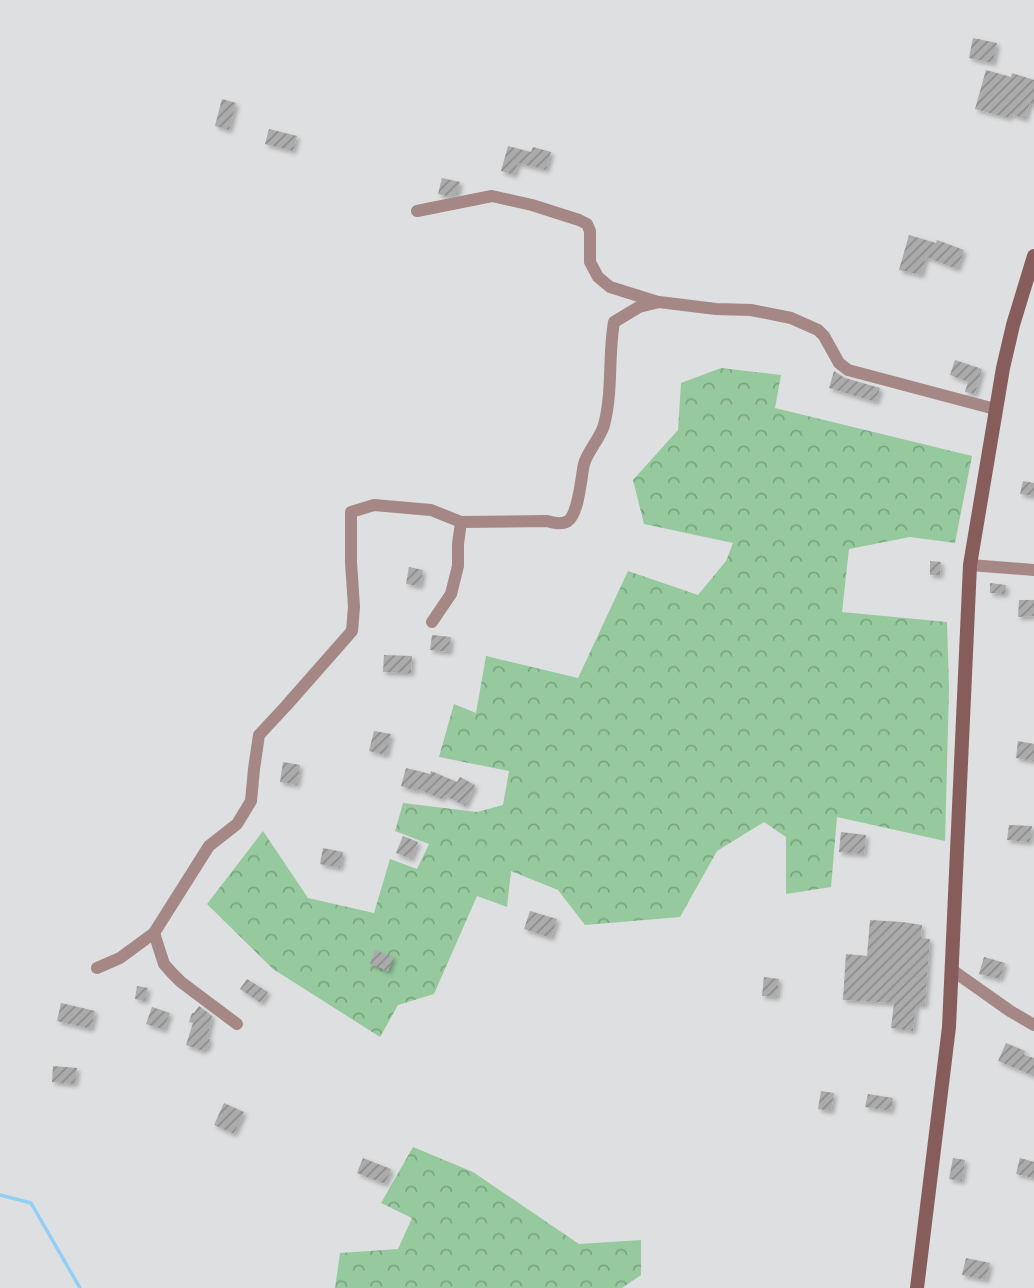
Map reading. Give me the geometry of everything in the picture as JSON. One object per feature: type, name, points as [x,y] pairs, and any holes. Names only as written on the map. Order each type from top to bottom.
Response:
[{"type":"main road","points":[[917,1288],[949,1027],[970,565],[995,409],[1013,325],[1034,256]]},
{"type":"street","points":[[417,211],[492,196],[579,220],[590,230],[590,262],[598,277],[610,287],[659,302],[751,310],[791,318],[818,330],[839,363],[848,370],[995,409]]},
{"type":"street","points":[[97,968],[120,958],[154,933],[209,846],[237,824],[251,801],[259,735],[352,631],[354,607],[351,512],[374,505],[432,510],[461,522],[547,521],[559,524],[568,521],[574,513],[585,460],[603,427],[609,393],[610,344],[614,322],[639,307],[659,302]]},
{"type":"street","points":[[432,622],[451,594],[458,566],[461,522]]},
{"type":"street","points":[[970,565],[1034,570]]},
{"type":"street","points":[[154,933],[164,964],[172,973],[237,1024]]},
{"type":"street","points":[[952,970],[1034,1025]]},
{"type":"green space","points":[[721,368],[781,375],[775,408],[972,456],[955,543],[910,537],[849,549],[842,612],[947,622],[949,689],[945,841],[837,817],[831,887],[786,894],[786,837],[764,822],[717,851],[680,917],[585,925],[558,890],[511,871],[507,907],[477,896],[434,994],[398,1005],[380,1037],[273,969],[207,904],[263,831],[308,898],[374,913],[390,859],[417,869],[429,844],[395,831],[403,803],[477,812],[503,805],[509,771],[439,757],[454,704],[476,713],[486,656],[578,678],[628,571],[698,595],[726,561],[733,543],[644,524],[633,480],[678,430],[681,383]]},
{"type":"green space","points":[[413,1147],[473,1172],[579,1244],[641,1240],[641,1275],[622,1288],[335,1288],[340,1253],[398,1249],[412,1218],[381,1203]]},
{"type":"building","points":[[973,38],[997,43],[993,63],[969,58]]},
{"type":"building","points":[[986,70],[1011,77],[1012,73],[1034,80],[1034,105],[1030,103],[1025,119],[1010,114],[1009,118],[975,109]]},
{"type":"building","points":[[222,99],[236,103],[229,130],[215,126]]},
{"type":"building","points":[[269,129],[297,136],[293,151],[265,144]]},
{"type":"building","points":[[508,146],[531,152],[533,147],[551,152],[546,170],[518,163],[514,175],[501,171]]},
{"type":"building","points":[[442,178],[460,182],[457,194],[438,194]]},
{"type":"building","points":[[909,235],[936,243],[937,240],[964,250],[957,269],[926,257],[921,275],[899,270]]},
{"type":"building","points":[[955,360],[982,369],[975,394],[965,392],[968,382],[950,375]]},
{"type":"building","points":[[834,371],[845,378],[880,388],[876,402],[829,388]]},
{"type":"building","points":[[1023,481],[1034,483],[1034,496],[1020,494]]},
{"type":"building","points":[[930,561],[941,562],[940,575],[930,575]]},
{"type":"building","points":[[409,567],[423,570],[420,586],[406,584]]},
{"type":"building","points":[[990,583],[1006,585],[1005,594],[990,593]]},
{"type":"building","points":[[1019,600],[1034,600],[1034,616],[1018,617]]},
{"type":"building","points":[[432,635],[451,637],[449,652],[430,650]]},
{"type":"building","points":[[384,655],[412,656],[411,673],[383,672]]},
{"type":"building","points":[[374,731],[391,734],[386,755],[369,751]]},
{"type":"building","points":[[1018,741],[1034,744],[1034,761],[1016,758]]},
{"type":"building","points":[[283,762],[300,765],[297,785],[280,782]]},
{"type":"building","points":[[406,768],[430,774],[431,771],[457,782],[460,777],[475,785],[465,806],[444,795],[442,799],[401,786]]},
{"type":"building","points":[[1009,825],[1032,826],[1030,842],[1007,840]]},
{"type":"building","points":[[841,832],[866,835],[864,854],[839,852]]},
{"type":"building","points":[[403,836],[418,842],[411,859],[396,853]]},
{"type":"building","points":[[323,848],[343,852],[340,868],[320,864]]},
{"type":"building","points":[[530,911],[557,919],[551,938],[524,929]]},
{"type":"building","points":[[870,920],[922,925],[921,938],[930,939],[925,1005],[916,1005],[913,1031],[891,1028],[894,1003],[843,1000],[846,954],[867,956]]},
{"type":"building","points":[[375,950],[393,957],[388,971],[370,964]]},
{"type":"building","points":[[984,957],[1005,963],[1000,979],[979,974]]},
{"type":"building","points":[[764,977],[779,979],[777,997],[762,996]]},
{"type":"building","points":[[247,979],[268,992],[261,1003],[240,989]]},
{"type":"building","points":[[137,986],[148,988],[145,1001],[135,999]]},
{"type":"building","points":[[61,1003],[95,1011],[91,1029],[57,1021]]},
{"type":"building","points":[[199,1006],[212,1016],[207,1038],[210,1039],[207,1049],[204,1048],[203,1051],[186,1045],[193,1023],[189,1022],[192,1013]]},
{"type":"building","points":[[152,1007],[170,1013],[164,1030],[146,1024]]},
{"type":"building","points":[[1006,1043],[1034,1058],[1034,1076],[998,1061]]},
{"type":"building","points":[[53,1066],[77,1068],[75,1084],[52,1082]]},
{"type":"building","points":[[821,1091],[834,1093],[831,1111],[818,1109]]},
{"type":"building","points":[[868,1094],[893,1098],[891,1111],[865,1107]]},
{"type":"building","points":[[224,1103],[244,1112],[234,1134],[214,1125]]},
{"type":"building","points":[[363,1158],[391,1169],[385,1184],[357,1173]]},
{"type":"building","points":[[953,1158],[965,1160],[962,1181],[949,1179]]},
{"type":"building","points":[[1020,1158],[1034,1162],[1034,1178],[1016,1174]]},
{"type":"building","points":[[966,1258],[990,1263],[986,1280],[962,1275]]},
{"type":"waterway","points":[[0,1195],[31,1203],[80,1288]]}]
